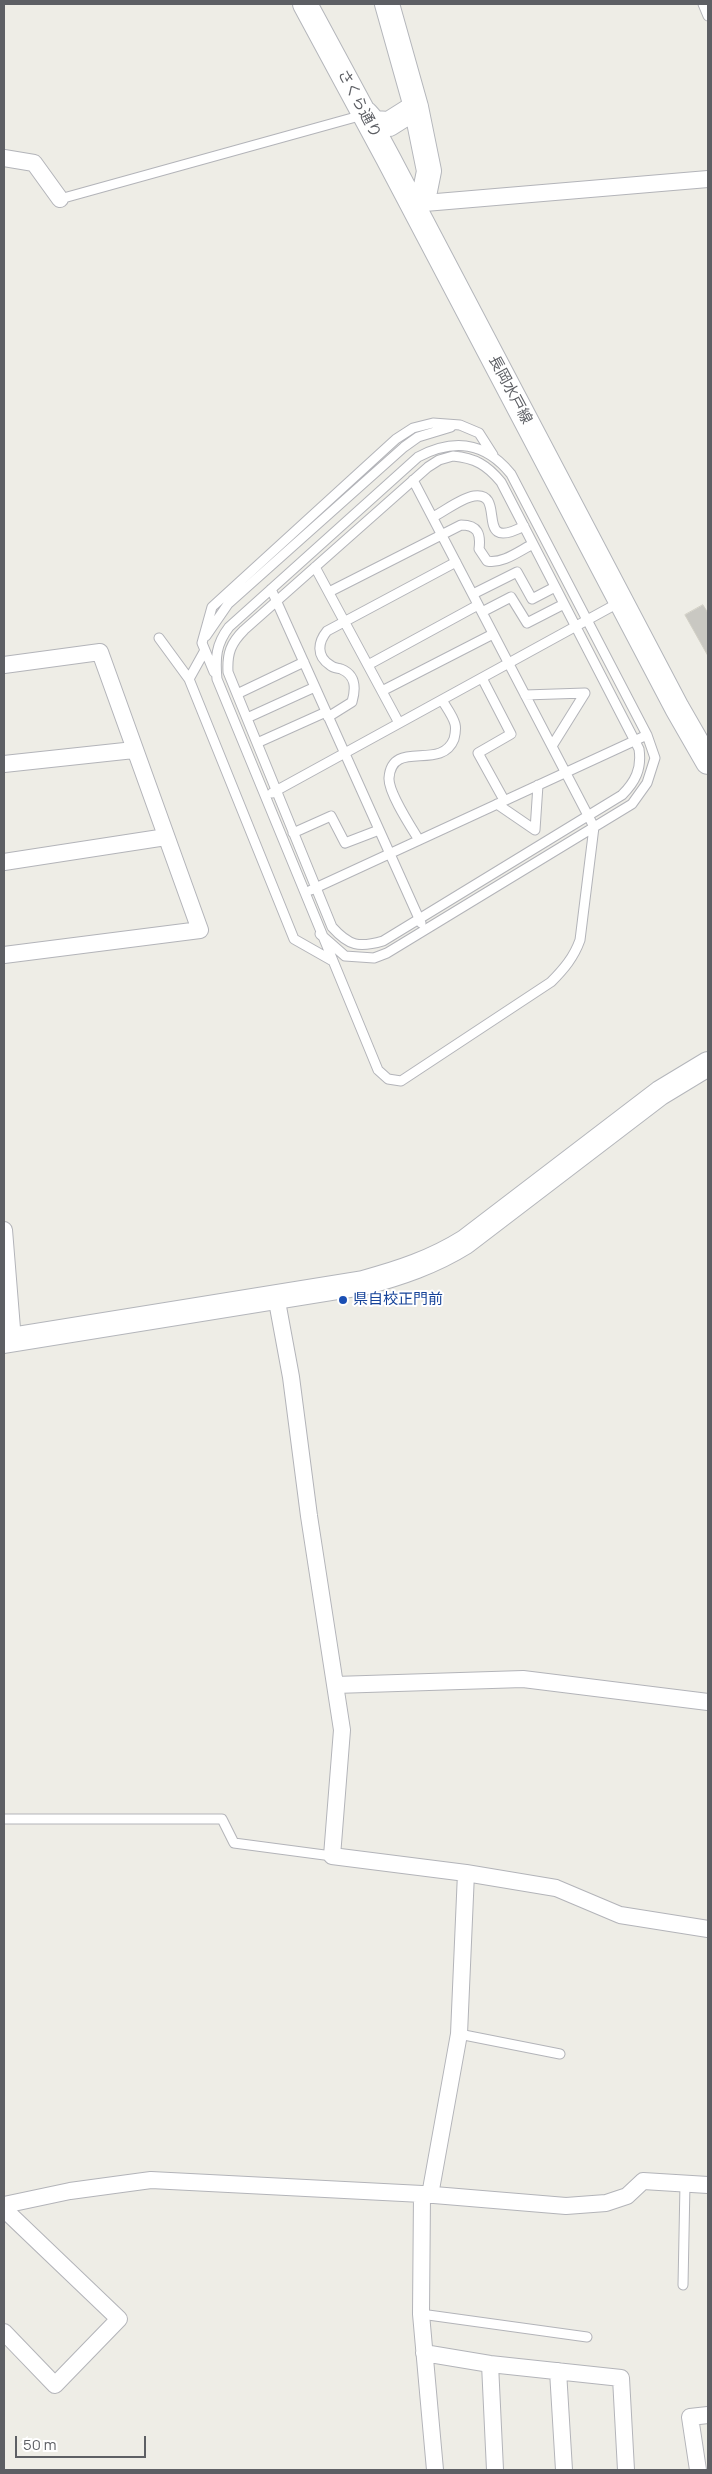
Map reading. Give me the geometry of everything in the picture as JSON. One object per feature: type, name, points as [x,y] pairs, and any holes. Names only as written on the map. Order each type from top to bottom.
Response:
[{"type":"street","name":"さくら通り","points":[[305,4],[413,204]]},
{"type":"street","points":[[387,4],[416,107],[429,172],[425,191],[413,204]]},
{"type":"street","points":[[366,114],[374,123],[390,124],[416,107]]},
{"type":"street","points":[[4,158],[34,163],[60,199]]},
{"type":"street","points":[[413,204],[708,179]]},
{"type":"street","name":"長岡水戸線","points":[[413,204],[677,708],[708,762]]},
{"type":"street","points":[[4,665],[100,652],[200,930],[4,955]]},
{"type":"street","points":[[4,764],[134,750]]},
{"type":"street","points":[[4,862],[166,837]]},
{"type":"street","points":[[4,1230],[8,1341],[363,1282],[413,1268],[444,1254],[528,1195],[587,1147],[660,1094],[708,1064]]},
{"type":"street","points":[[276,1296],[291,1377],[309,1516],[342,1730],[332,1856],[466,1873],[556,1888],[620,1915],[708,1929]]},
{"type":"street","points":[[335,1685],[523,1679],[708,1702]]},
{"type":"street","points":[[435,2470],[421,2314],[426,2195],[459,2034],[466,1873]]},
{"type":"street","points":[[4,2205],[70,2191],[151,2180],[426,2195],[566,2206],[606,2203],[627,2196],[644,2181],[708,2185]]},
{"type":"street","points":[[4,2209],[119,2319],[55,2385],[4,2332]]},
{"type":"street","points":[[424,2353],[490,2364],[621,2378],[626,2470]]},
{"type":"street","points":[[490,2364],[495,2470]]},
{"type":"street","points":[[558,2371],[564,2470]]},
{"type":"street","points":[[698,2470],[690,2417],[708,2415]]},
{"type":"lane","points":[[703,4],[708,16]]},
{"type":"lane","points":[[60,199],[366,114]]},
{"type":"lane","points":[[189,679],[203,647],[212,607],[216,602],[396,439],[413,428],[433,423],[460,425],[479,433],[494,456],[511,474],[647,734],[654,758],[647,783],[632,804],[387,953],[374,958],[345,956],[320,934]]},
{"type":"lane","points":[[217,679],[216,651],[221,637],[271,589],[418,457],[430,450],[457,445],[471,446],[494,456]]},
{"type":"lane","points":[[453,456],[481,462],[501,482],[639,749],[640,760],[638,773],[632,785],[622,795],[383,941],[369,945],[356,945],[343,940],[332,927],[228,672],[230,648],[239,634],[413,480],[439,460],[453,456]]},
{"type":"lane","points":[[203,647],[320,934],[378,1070],[388,1079],[401,1081],[552,982],[566,967],[576,952],[580,940],[594,827],[413,480]]},
{"type":"lane","points":[[433,517],[472,496],[481,496],[488,500],[492,509],[493,526],[500,533],[508,535],[524,526]]},
{"type":"lane","points":[[329,592],[461,525],[470,525],[477,530],[480,537],[479,549],[487,561],[495,562],[533,544]]},
{"type":"lane","points":[[257,743],[352,702],[356,690],[354,681],[349,674],[331,666],[324,660],[319,649],[320,640],[327,632],[344,621],[456,562]]},
{"type":"lane","points":[[315,567],[399,723]]},
{"type":"lane","points":[[472,594],[517,572],[532,599],[555,586]]},
{"type":"lane","points":[[271,589],[424,930]]},
{"type":"lane","points":[[368,665],[480,609],[511,597],[527,623],[564,604]]},
{"type":"lane","points":[[265,796],[621,602]]},
{"type":"lane","points":[[382,691],[493,634]]},
{"type":"lane","points":[[159,638],[189,679],[294,939],[331,960]]},
{"type":"lane","points":[[237,694],[304,662]]},
{"type":"lane","points":[[482,678],[511,734],[478,753],[500,802],[535,830],[538,785]]},
{"type":"lane","points":[[247,718],[315,687]]},
{"type":"lane","points":[[525,695],[585,693],[552,746]]},
{"type":"lane","points":[[419,840],[391,788],[389,777],[394,765],[401,757],[413,754],[427,756],[440,754],[451,746],[455,735],[455,723],[442,700]]},
{"type":"lane","points":[[304,893],[647,734]]},
{"type":"lane","points":[[293,833],[331,816],[345,843],[378,830]]},
{"type":"lane","points":[[4,1820],[222,1819],[234,1843],[332,1856]]},
{"type":"lane","points":[[459,2034],[560,2054]]},
{"type":"lane","points":[[683,2285],[685,2184]]},
{"type":"lane","points":[[421,2314],[587,2337]]},
{"type":"building","points":[[703,605],[708,613],[708,656],[685,615]]},
{"type":"place","name":"県自校正門前","points":[[343,1300]]}]
